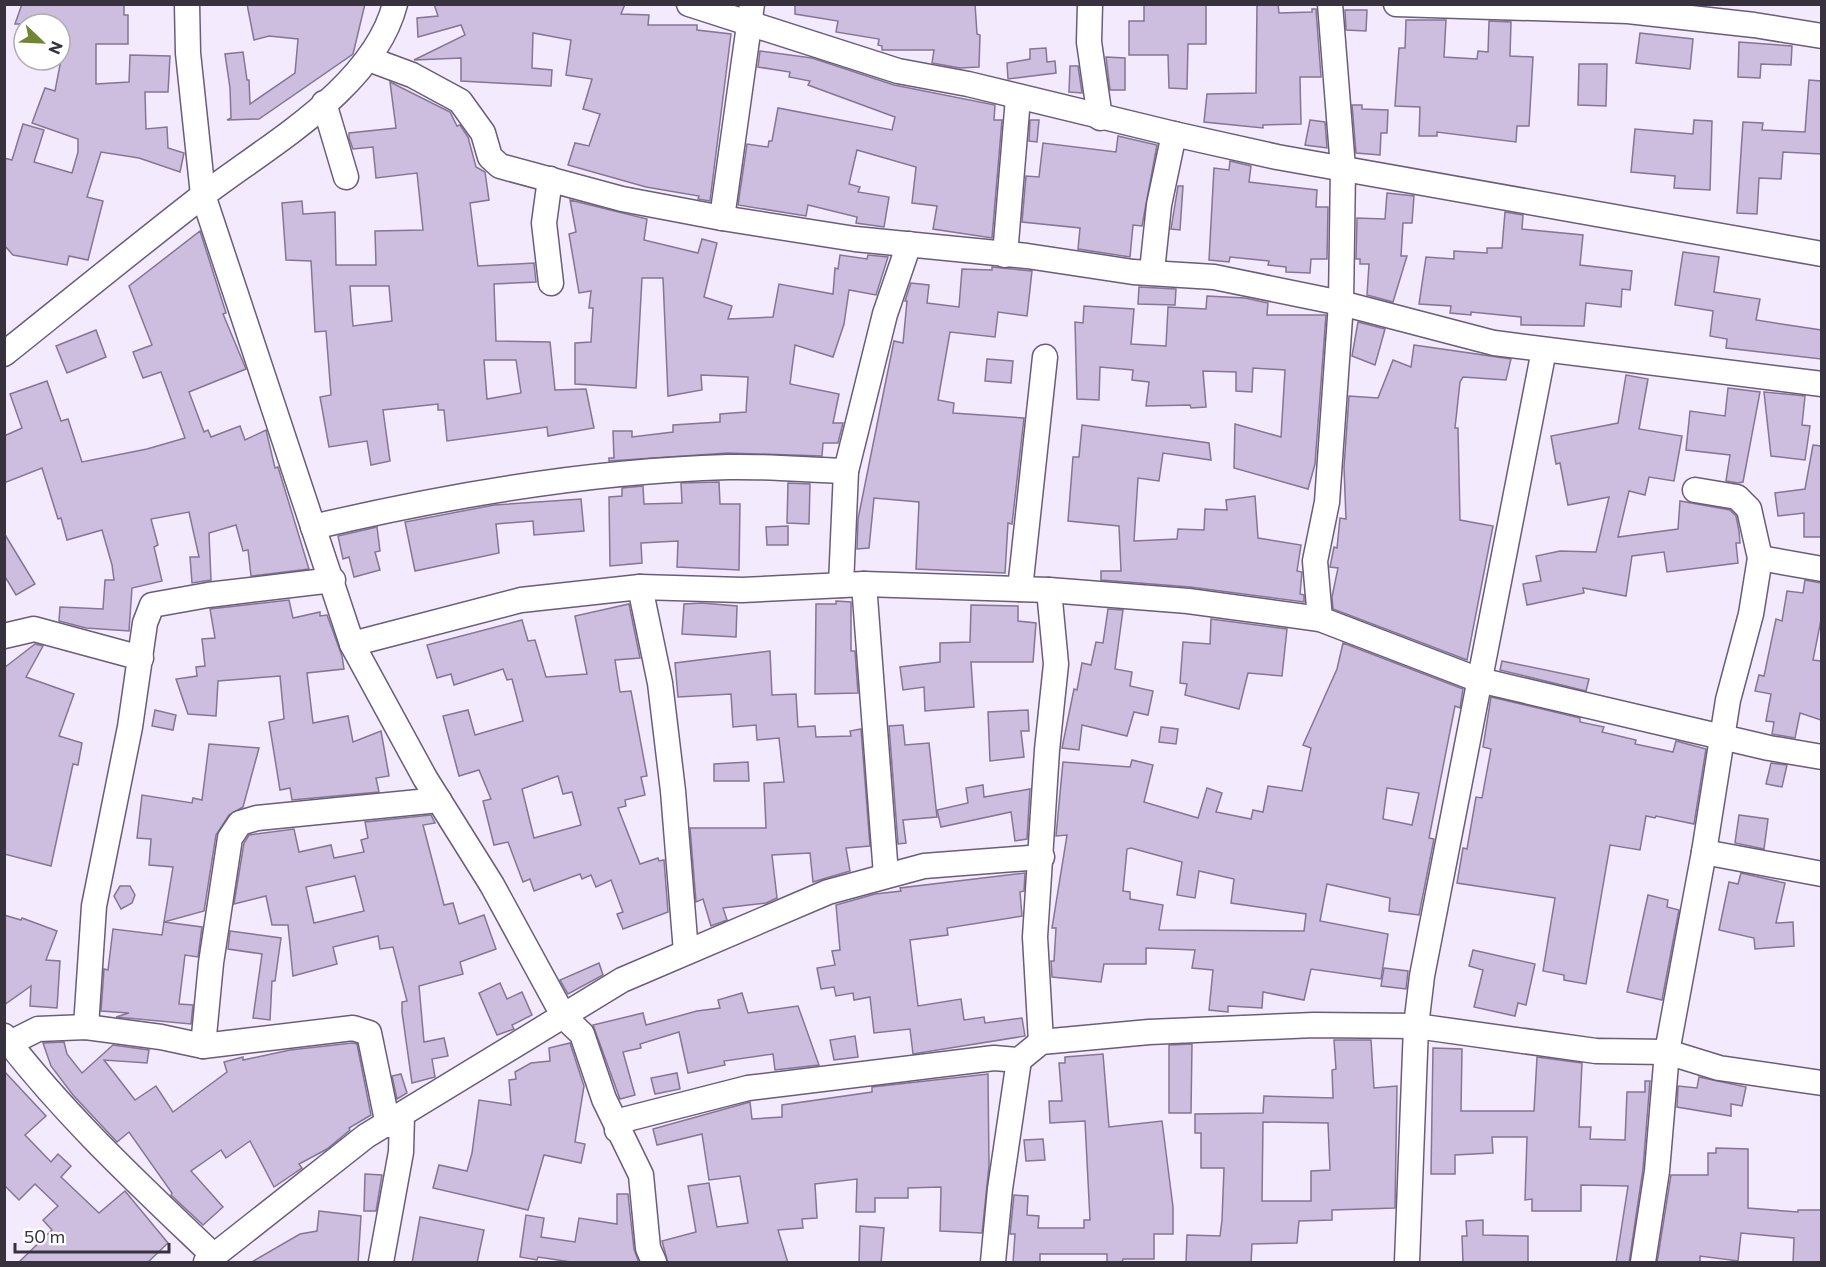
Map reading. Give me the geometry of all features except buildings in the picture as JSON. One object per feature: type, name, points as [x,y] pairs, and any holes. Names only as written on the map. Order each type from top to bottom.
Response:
[{"type":"street","points":[[187,4],[188,53],[203,195],[313,527],[333,580],[352,644],[439,800],[492,885],[564,1017],[582,1034],[617,1130],[641,1175],[648,1248],[654,1263]]},
{"type":"street","points":[[4,354],[203,195],[299,126],[369,60],[390,25],[395,4]]},
{"type":"street","points":[[689,4],[751,15],[898,71],[968,84],[1100,118],[1343,168],[1821,254]]},
{"type":"street","points":[[1090,4],[1089,42],[1100,118]]},
{"type":"street","points":[[1320,619],[1315,561],[1327,502],[1341,303],[1343,168],[1330,4]]},
{"type":"street","points":[[1396,4],[1628,10],[1754,25],[1821,36]]},
{"type":"street","points":[[722,219],[751,15]]},
{"type":"street","points":[[369,60],[412,75],[460,101],[483,133],[490,157],[500,166],[622,199],[722,219],[855,239],[1133,272],[1152,271],[1214,277],[1341,303],[1494,343],[1821,384]]},
{"type":"street","points":[[1005,255],[1018,98]]},
{"type":"street","points":[[324,103],[346,177]]},
{"type":"street","points":[[1152,271],[1159,205],[1174,134]]},
{"type":"street","points":[[550,179],[544,223],[550,283]]},
{"type":"street","points":[[886,875],[852,584],[846,471],[885,314],[909,244]]},
{"type":"street","points":[[1407,1263],[1416,1026],[1422,976],[1544,350]]},
{"type":"street","points":[[1020,589],[1045,357]]},
{"type":"street","points":[[313,527],[470,495],[636,472],[730,467],[846,471]]},
{"type":"street","points":[[1643,1263],[1657,1171],[1667,1052],[1704,852],[1728,700],[1751,614],[1760,558],[1749,509],[1737,497],[1695,490]]},
{"type":"street","points":[[1760,558],[1821,569]]},
{"type":"street","points":[[86,1027],[94,906],[130,727],[145,623],[152,605],[208,595],[333,580]]},
{"type":"street","points":[[352,644],[521,600],[640,587],[742,590],[852,584],[1049,590],[1188,601],[1320,619],[1479,680],[1821,757]]},
{"type":"street","points":[[640,587],[660,683],[673,790],[686,952]]},
{"type":"street","points":[[1041,1042],[1035,938],[1042,857],[1047,750],[1056,664],[1049,590]]},
{"type":"street","points":[[4,636],[34,629],[141,658]]},
{"type":"street","points":[[203,1046],[211,963],[230,838],[240,823],[257,818],[439,800]]},
{"type":"street","points":[[1704,852],[1821,874]]},
{"type":"street","points":[[381,1263],[401,1152],[395,1120],[369,1032],[352,1028],[203,1046],[161,1037],[86,1027],[38,1029],[7,1040],[61,1103],[210,1259],[366,1136],[395,1120],[622,980],[828,892],[886,875],[924,866],[1042,857]]},
{"type":"street","points":[[993,1263],[1000,1189],[1019,1060],[1041,1042],[1185,1030],[1314,1025],[1416,1026],[1596,1052],[1667,1052],[1719,1068],[1821,1083]]},
{"type":"street","points":[[617,1130],[623,1120],[747,1088],[994,1058],[1019,1060]]}]
